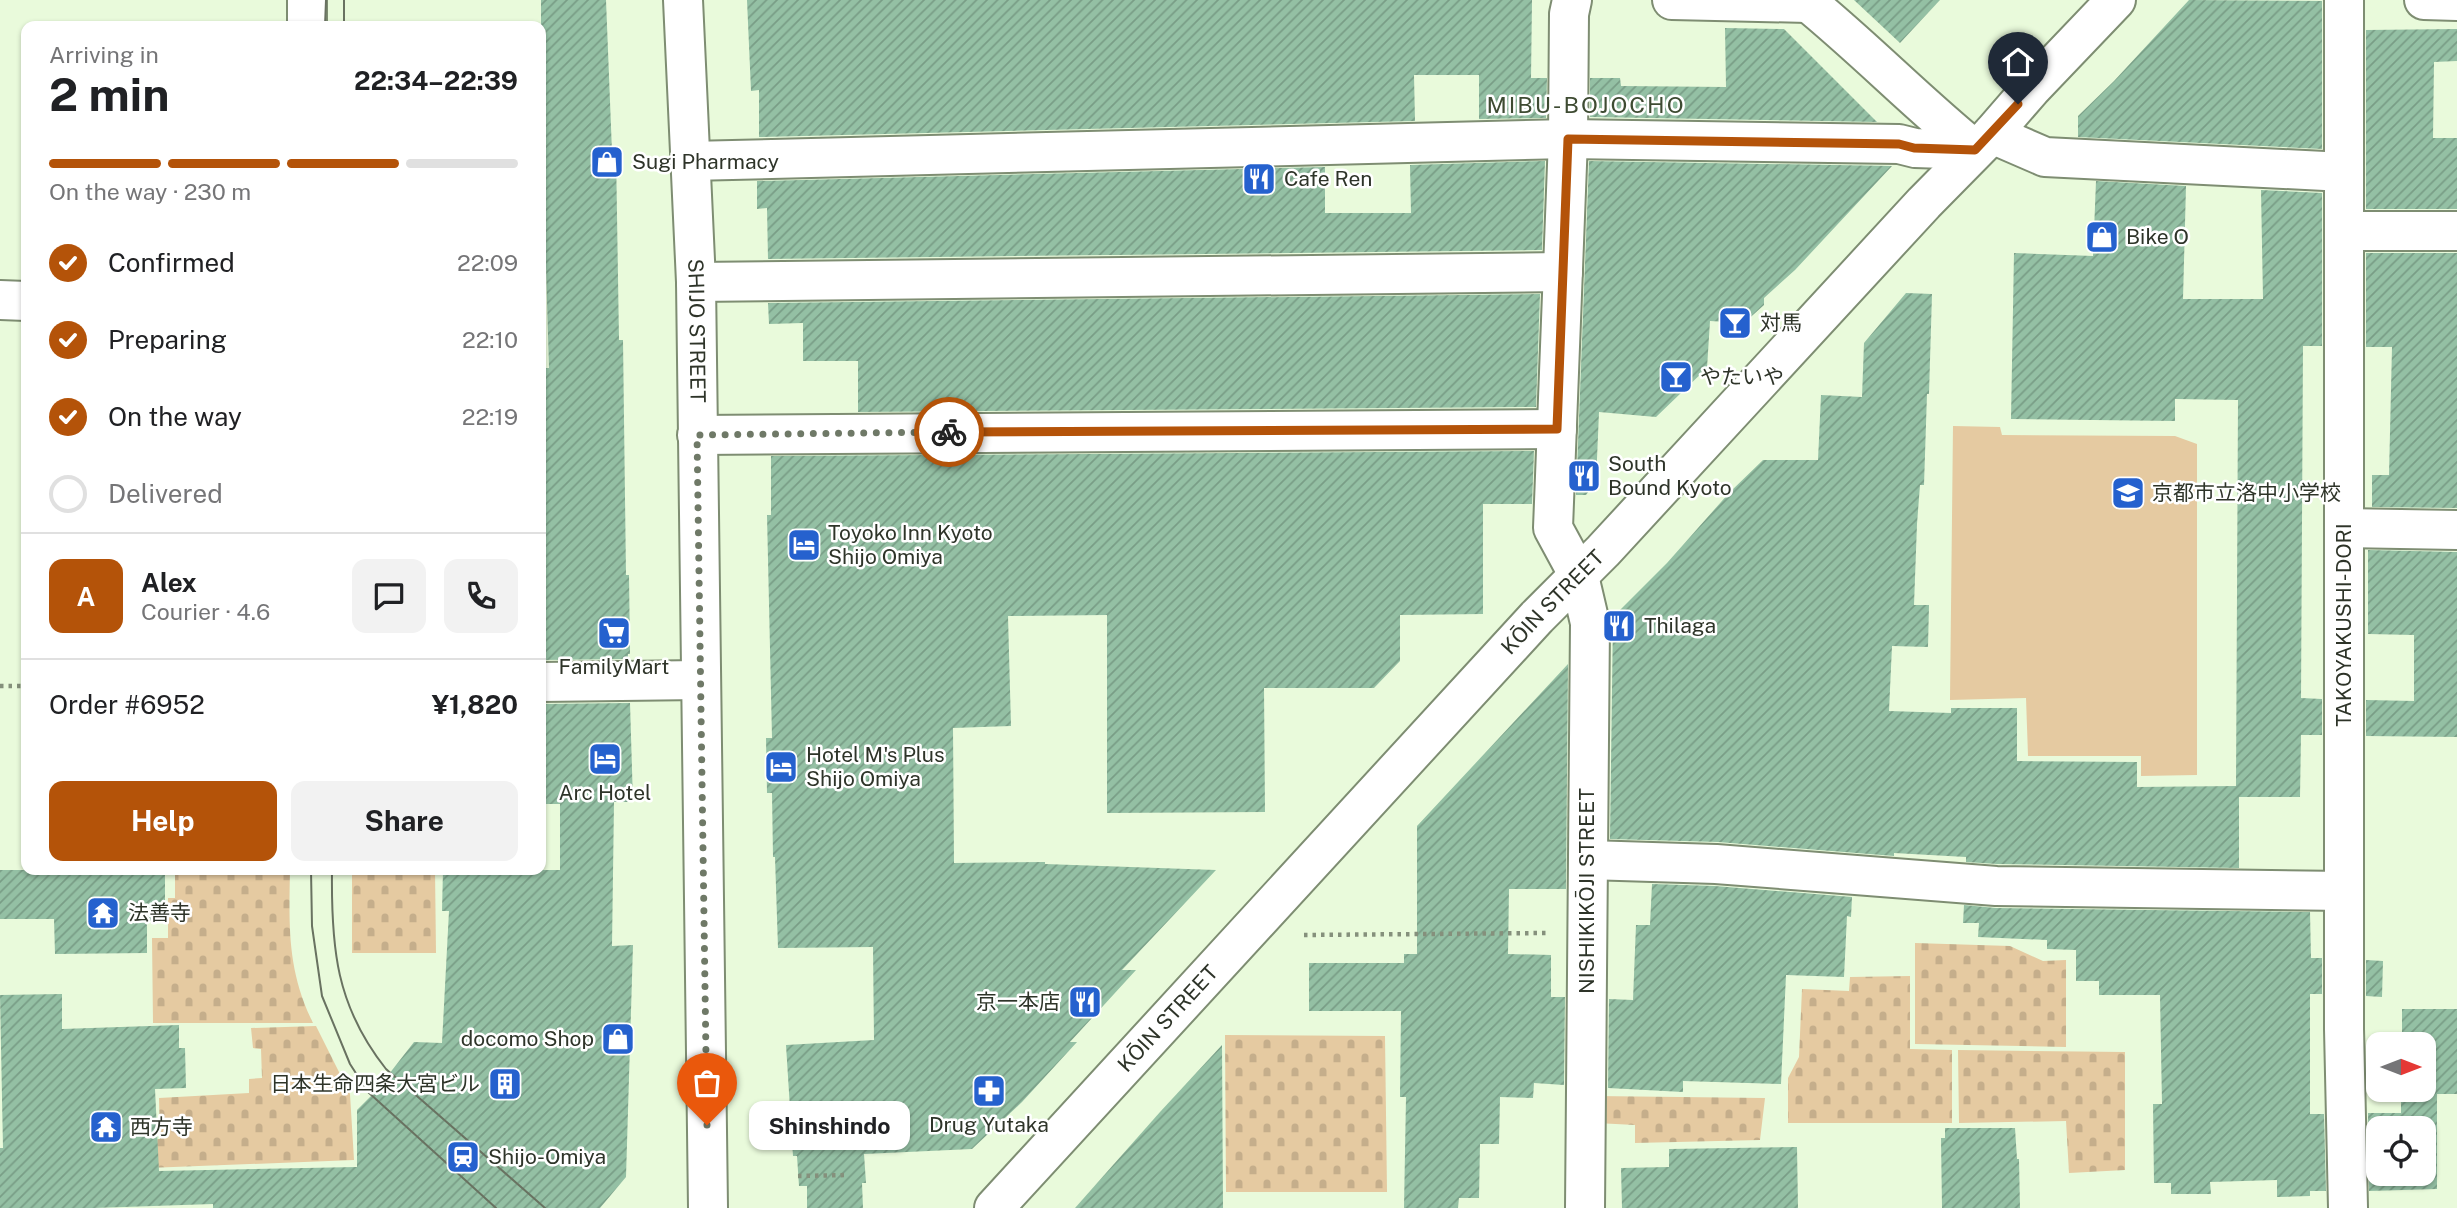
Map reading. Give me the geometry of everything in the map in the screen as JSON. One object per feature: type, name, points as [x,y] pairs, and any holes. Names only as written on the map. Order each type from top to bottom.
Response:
[{"type":"street","points":[[307,0],[307,21]]},
{"type":"street","name":"SHIJO STREET","points":[[683,0],[696,282],[708,1208]]},
{"type":"street","name":"NISHIKIKŌJI STREET","points":[[1572,0],[1569,15],[1568,139],[1553,527],[1579,576],[1590,623],[1585,1208]]},
{"type":"street","points":[[1672,0],[1807,1],[1848,35],[1936,119],[1984,142],[2045,157],[2344,172]]},
{"type":"street","name":"KŌIN STREET","points":[[995,1208],[1537,617],[1579,576],[2116,0]]},
{"type":"street","name":"TAKOYAKUSHI-DORI","points":[[2344,0],[2344,1029],[2348,1208]]},
{"type":"street","points":[[2424,0],[2457,1]]},
{"type":"street","points":[[690,161],[1568,139],[1899,144],[1914,148],[1984,142]]},
{"type":"street","points":[[2344,231],[2457,231]]},
{"type":"street","points":[[696,282],[1563,272]]},
{"type":"street","points":[[0,300],[21,301]]},
{"type":"street","points":[[697,435],[1557,429]]},
{"type":"street","points":[[2344,528],[2457,530]]},
{"type":"street","points":[[546,681],[700,680]]},
{"type":"street","points":[[1588,860],[1716,864],[1996,886],[2344,891]]},
{"type":"path","points":[[0,686],[21,686]]},
{"type":"path","points":[[1304,934],[1587,933]]},
{"type":"path","points":[[798,1176],[848,1175]]},
{"type":"green space","points":[[1953,426],[2000,427],[2002,435],[2175,436],[2197,444],[2197,775],[2141,776],[2141,756],[2028,756],[2026,698],[1950,700]]},
{"type":"green space","points":[[175,875],[290,875],[291,948],[298,985],[313,1023],[153,1023],[152,938],[168,938],[168,898],[175,898]]},
{"type":"green space","points":[[352,875],[435,875],[436,953],[352,953]]},
{"type":"green space","points":[[1915,943],[2010,946],[2043,961],[2066,960],[2066,1047],[1915,1044]]},
{"type":"green space","points":[[1910,976],[1910,1049],[1952,1050],[1952,1123],[1788,1123],[1788,1078],[1799,1057],[1802,989],[1849,991],[1850,977]]},
{"type":"green space","points":[[316,1026],[350,1094],[354,1160],[148,1168],[147,1140],[160,1139],[159,1098],[249,1093],[249,1079],[262,1078],[261,1049],[253,1048],[251,1028]]},
{"type":"green space","points":[[1225,1035],[1385,1036],[1387,1192],[1226,1192]]},
{"type":"green space","points":[[1958,1050],[2125,1052],[2125,1170],[2069,1173],[2066,1121],[1959,1123]]},
{"type":"green space","points":[[1595,1096],[1765,1098],[1760,1140],[1635,1143],[1635,1125],[1596,1123]]},
{"type":"building","points":[[541,0],[606,0],[612,152],[616,152],[619,340],[623,340],[626,575],[629,575],[628,659],[546,660],[546,368],[549,368],[546,266],[546,21],[541,21]]},
{"type":"building","points":[[747,0],[1532,0],[1531,78],[1547,78],[1546,118],[1479,119],[1479,75],[1414,75],[1415,121],[759,137],[759,90],[751,91]]},
{"type":"building","points":[[1854,0],[1940,0],[1900,43]]},
{"type":"building","points":[[2189,0],[2322,1],[2322,149],[2078,137],[2078,116]]},
{"type":"building","points":[[1725,28],[1784,29],[1877,122],[1590,117],[1590,78],[1620,78],[1621,86],[1726,87]]},
{"type":"building","points":[[2457,29],[2457,61],[2434,62],[2433,138],[2457,138],[2457,209],[2366,209],[2366,30]]},
{"type":"building","points":[[1545,161],[1542,250],[768,259],[767,208],[757,209],[757,181],[1325,167],[1325,213],[1411,213],[1410,165]]},
{"type":"building","points":[[1589,161],[1892,166],[1795,270],[1764,298],[1764,305],[1744,323],[1710,321],[1707,368],[1656,417],[1599,412],[1596,482],[1586,495],[1576,495]]},
{"type":"building","points":[[2096,181],[2186,186],[2183,299],[2263,299],[2261,190],[2322,193],[2322,346],[2303,346],[2301,698],[2322,699],[2322,735],[2301,735],[2300,797],[2239,797],[2239,868],[1997,864],[1966,862],[1966,857],[1894,853],[1894,856],[1718,842],[1610,839],[1613,617],[1763,460],[1818,460],[1821,395],[1862,397],[1864,343],[1906,293],[1932,294],[1924,485],[1920,485],[1914,605],[1929,605],[1928,647],[1892,646],[1889,711],[1951,713],[1951,708],[2017,708],[2017,761],[2137,762],[2137,787],[2236,786],[2238,400],[2175,399],[2175,421],[2011,419],[2014,253],[2093,256]]},
{"type":"building","points":[[2366,253],[2457,253],[2457,508],[2372,507],[2372,475],[2389,475],[2392,347],[2366,347]]},
{"type":"building","points":[[1540,294],[1536,407],[858,412],[858,361],[803,361],[803,323],[769,324],[768,303]]},
{"type":"building","points":[[1534,451],[1532,504],[1483,504],[1483,614],[1400,615],[1400,661],[1374,688],[1264,688],[1265,812],[1107,813],[1107,615],[1008,616],[1011,726],[953,728],[954,863],[1045,862],[1216,870],[1122,970],[1136,970],[1070,1042],[1077,1042],[1022,1102],[972,1149],[864,1154],[866,1183],[862,1183],[863,1208],[807,1208],[807,1186],[799,1186],[797,1156],[793,1156],[786,1045],[874,1040],[873,947],[778,948],[772,793],[767,793],[766,738],[772,738],[767,515],[771,515],[771,456]]},
{"type":"building","points":[[2368,550],[2457,552],[2457,737],[2366,736],[2366,700],[2414,701],[2414,635],[2368,634]]},
{"type":"building","points":[[1568,664],[1566,889],[1509,889],[1508,954],[1551,955],[1551,997],[1565,997],[1564,1085],[1534,1083],[1533,1098],[1500,1097],[1499,1144],[1480,1144],[1479,1198],[1459,1198],[1458,1208],[1404,1208],[1406,1097],[1400,1097],[1401,1011],[1309,1011],[1309,963],[1404,963],[1404,954],[1417,954],[1417,826]]},
{"type":"building","points":[[630,703],[633,802],[614,802],[612,946],[633,945],[626,1177],[600,1208],[213,1208],[213,1204],[0,1208],[0,1148],[3,1148],[0,995],[62,994],[62,1029],[179,1025],[179,1048],[185,1048],[186,1088],[155,1089],[159,1171],[357,1167],[357,1110],[375,1092],[414,1042],[442,1043],[449,911],[442,911],[443,875],[546,875],[546,870],[560,870],[560,804],[546,804],[546,704]]},
{"type":"building","points":[[0,870],[21,870],[21,875],[165,875],[165,921],[147,921],[147,953],[55,954],[54,919],[0,919]]},
{"type":"building","points":[[1652,884],[1852,897],[1851,917],[1847,916],[1844,977],[1786,975],[1781,1084],[1683,1081],[1683,1092],[1608,1088],[1609,999],[1633,1000],[1636,925],[1650,925]]},
{"type":"building","points":[[1964,905],[1996,908],[2310,912],[2311,958],[2322,958],[2322,994],[2310,994],[2310,1114],[2324,1114],[2326,1191],[2310,1191],[2310,1196],[2277,1197],[2277,1180],[2210,1182],[2211,1194],[2171,1194],[2171,1183],[2154,1183],[2153,1104],[2162,1104],[2160,995],[2099,995],[2099,981],[2076,981],[2076,950],[2047,949],[2047,940],[1978,937],[1979,923],[1963,923]]},
{"type":"building","points":[[2366,960],[2383,961],[2382,997],[2366,996]]},
{"type":"building","points":[[2402,1009],[2457,1009],[2457,1094],[2437,1094],[2437,1189],[2369,1191],[2369,1186],[2436,1186],[2436,1116],[2368,1116],[2368,1113],[2401,1113],[2401,1102],[2436,1102],[2436,1032],[2402,1032]]},
{"type":"building","points":[[1222,1045],[1223,1208],[1075,1208],[1160,1112]]},
{"type":"building","points":[[1945,1128],[2015,1128],[2020,1208],[1942,1208],[1941,1138],[1945,1138]]},
{"type":"building","points":[[1797,1147],[1798,1208],[1622,1208],[1621,1168],[1669,1167],[1669,1149]]},
{"type":"tram line","points":[[325,21],[326,0]]},
{"type":"tram line","points":[[344,0],[344,21]]},
{"type":"tram line","points":[[311,875],[312,926],[322,996],[350,1064],[368,1092],[496,1208]]},
{"type":"tram line","points":[[332,875],[335,951],[340,975],[356,1022],[369,1046],[386,1069],[545,1208]]},
{"type":"way so far","points":[[707,1125],[697,435],[949,432]]},
{"type":"place","name":"Sugi Pharmacy","points":[[607,162]]},
{"type":"place","name":"Cafe Ren","points":[[1259,179]]},
{"type":"place","name":"Bike O","points":[[2102,237]]},
{"type":"place","name":"対馬","points":[[1735,323]]},
{"type":"place","name":"やたいや","points":[[1676,377]]},
{"type":"place","name":"South Bound Kyoto","points":[[1584,476]]},
{"type":"place","name":"京都市立洛中小学校","points":[[2128,493]]},
{"type":"place","name":"Toyoko Inn Kyoto Shijo Omiya","points":[[804,545]]},
{"type":"place","name":"Thilaga","points":[[1619,626]]},
{"type":"place","name":"FamilyMart","points":[[614,633]]},
{"type":"place","name":"Arc Hotel","points":[[605,759]]},
{"type":"place","name":"Hotel M's Plus Shijo Omiya","points":[[781,767]]},
{"type":"place","name":"法善寺","points":[[103,913]]},
{"type":"place","name":"京一本店","points":[[1085,1002]]},
{"type":"place","name":"docomo Shop","points":[[618,1039]]},
{"type":"place","name":"日本生命四条大宮ビル","points":[[505,1084]]},
{"type":"place","name":"Drug Yutaka","points":[[989,1091]]},
{"type":"place","name":"Shinshindo","points":[[707,1125]]},
{"type":"place","name":"西方寺","points":[[106,1127]]},
{"type":"place","name":"Shijo-Omiya","points":[[463,1157]]},
{"type":"district","name":"MIBU-BOJOCHO","points":[[1586,105]]},
{"type":"route","points":[[949,432],[1557,429],[1568,139],[1899,144],[1914,148],[1975,150],[1993,134],[2018,104]]}]
